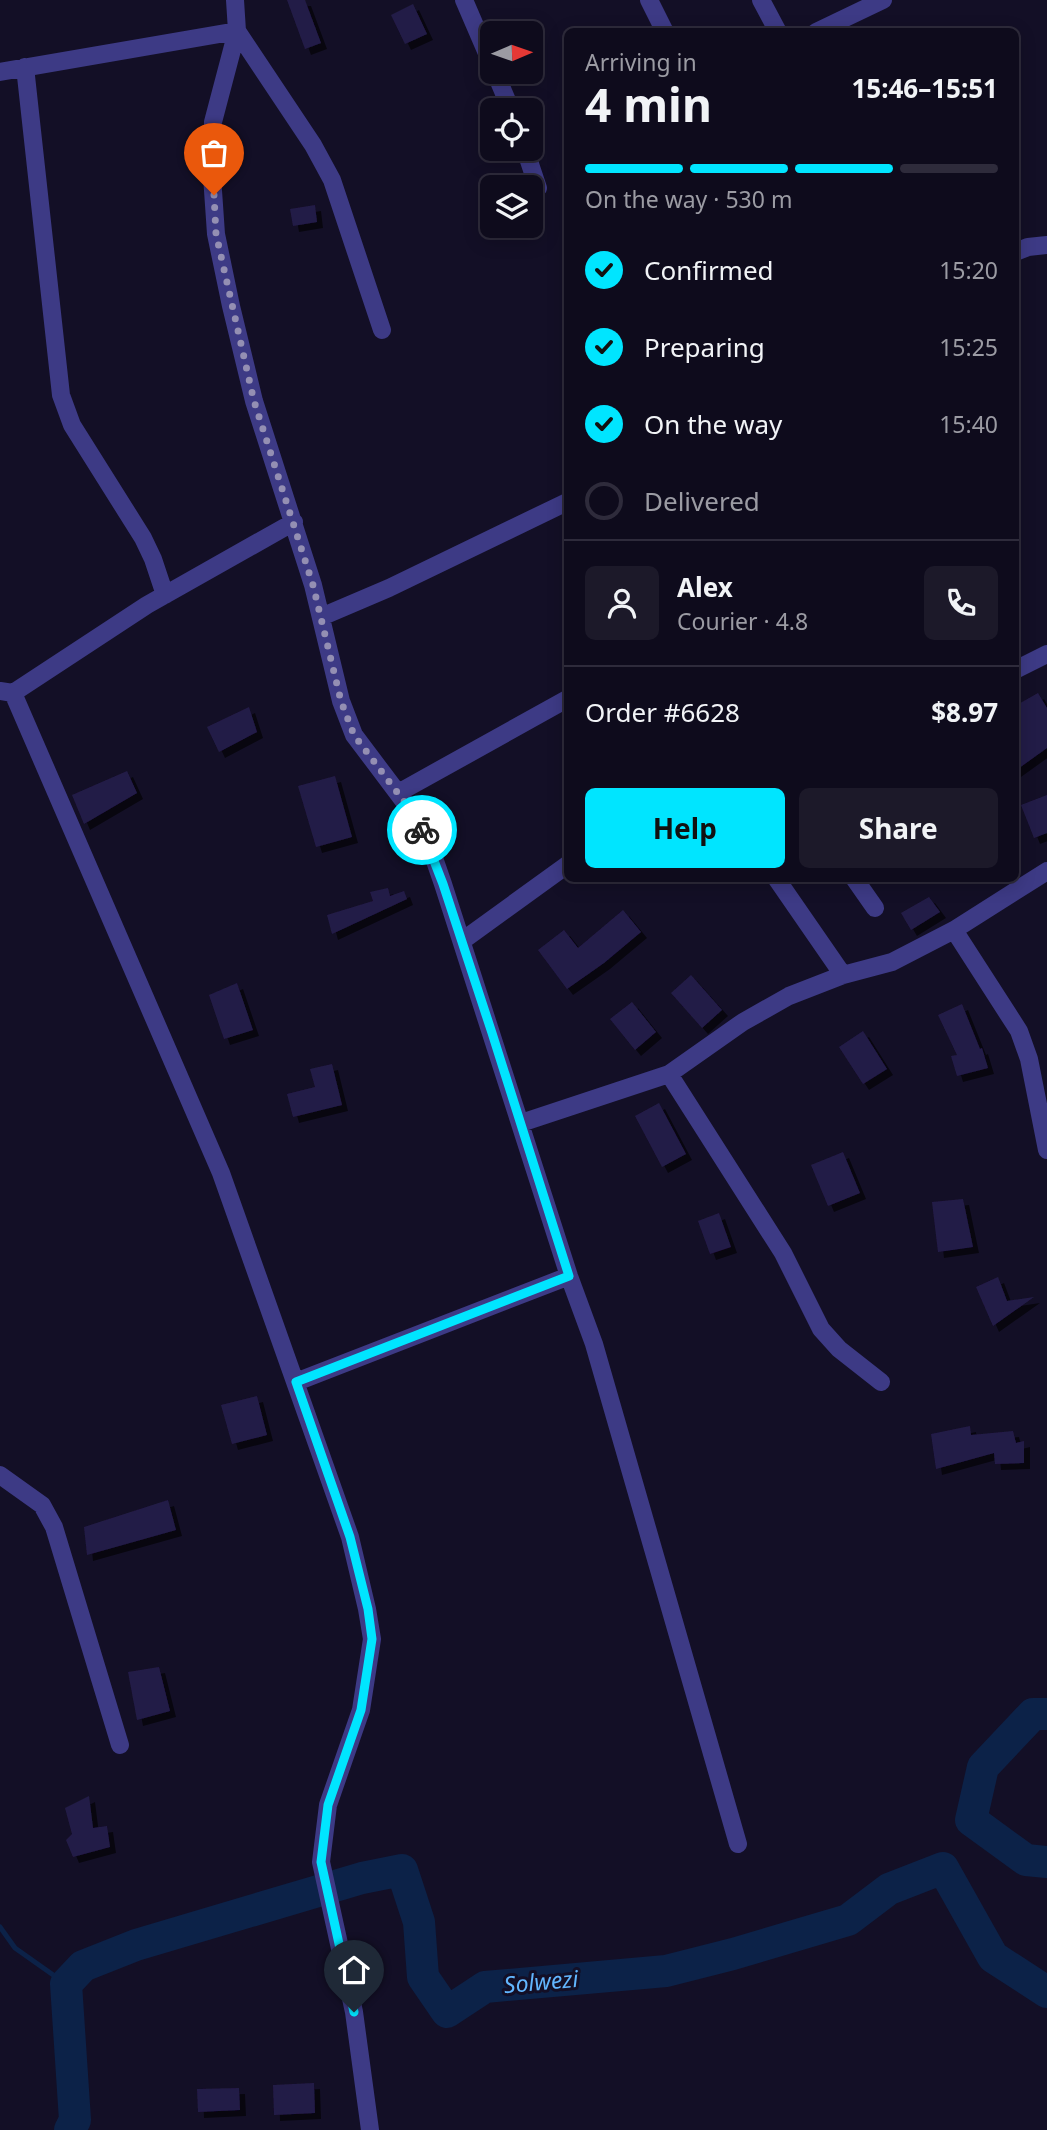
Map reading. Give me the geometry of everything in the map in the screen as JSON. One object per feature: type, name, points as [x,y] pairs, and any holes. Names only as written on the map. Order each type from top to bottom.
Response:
[{"type":"street","points":[[235,0],[237,31],[213,122],[212,176],[216,234],[254,401],[294,522],[341,701],[354,735],[426,835],[569,1276],[598,1356],[738,1844]]},
{"type":"street","points":[[464,0],[480,37]]},
{"type":"street","points":[[649,0],[663,28]]},
{"type":"street","points":[[761,0],[776,28]]},
{"type":"street","points":[[824,28],[883,0]]},
{"type":"street","points":[[0,72],[237,31]]},
{"type":"street","points":[[237,31],[313,145],[332,180],[382,330]]},
{"type":"street","points":[[25,67],[61,395],[72,425],[143,538],[165,595]]},
{"type":"street","points":[[1019,250],[1047,245]]},
{"type":"street","points":[[321,617],[389,588],[564,503]]},
{"type":"street","points":[[294,522],[165,595],[7,692],[221,1173],[350,1537],[368,1609],[372,1639],[361,1710],[328,1805],[321,1862],[354,2012],[370,2130]]},
{"type":"street","points":[[1019,668],[1047,654]]},
{"type":"street","points":[[398,793],[564,701]]},
{"type":"street","points":[[461,941],[564,867]]},
{"type":"street","points":[[521,1123],[669,1074],[754,1015],[789,996],[843,975],[892,962],[954,930],[1047,871]]},
{"type":"street","points":[[779,882],[843,975]]},
{"type":"street","points":[[857,882],[875,908]]},
{"type":"street","points":[[954,930],[1019,1031],[1029,1059],[1047,1150]]},
{"type":"street","points":[[669,1074],[783,1254],[821,1329],[839,1349],[881,1382]]},
{"type":"street","points":[[296,1382],[569,1276]]},
{"type":"street","points":[[0,1475],[42,1505],[54,1527],[120,1745]]},
{"type":"building","points":[[287,0],[305,0],[321,43],[305,49]]},
{"type":"building","points":[[413,4],[427,34],[405,44],[391,15]]},
{"type":"building","points":[[315,205],[317,222],[293,226],[290,209]]},
{"type":"building","points":[[1038,693],[1047,708],[1047,748],[1019,768],[1019,704]]},
{"type":"building","points":[[249,707],[257,732],[219,752],[207,727]]},
{"type":"building","points":[[127,771],[137,793],[84,824],[72,795]]},
{"type":"building","points":[[335,776],[352,837],[316,847],[298,786]]},
{"type":"building","points":[[1047,795],[1047,833],[1034,838],[1021,805]]},
{"type":"building","points":[[388,888],[390,896],[404,891],[407,899],[332,934],[327,915],[373,901],[370,892]]},
{"type":"building","points":[[929,897],[940,912],[911,930],[901,913]]},
{"type":"building","points":[[623,910],[641,932],[567,989],[538,950],[564,930],[578,948]]},
{"type":"building","points":[[691,975],[722,1010],[702,1028],[671,993]]},
{"type":"building","points":[[237,983],[253,1030],[224,1039],[209,995]]},
{"type":"building","points":[[632,1002],[656,1032],[635,1050],[610,1019]]},
{"type":"building","points":[[962,1004],[988,1068],[957,1076],[951,1056],[957,1055],[938,1015]]},
{"type":"building","points":[[863,1031],[887,1069],[863,1084],[839,1047]]},
{"type":"building","points":[[332,1064],[342,1105],[293,1117],[287,1094],[315,1087],[310,1069]]},
{"type":"building","points":[[659,1103],[686,1154],[662,1167],[635,1116]]},
{"type":"building","points":[[843,1152],[860,1193],[828,1206],[811,1165]]},
{"type":"building","points":[[963,1199],[973,1247],[938,1252],[932,1202]]},
{"type":"building","points":[[719,1213],[731,1247],[710,1254],[698,1221]]},
{"type":"building","points":[[998,1277],[1007,1301],[1034,1297],[993,1326],[976,1287]]},
{"type":"building","points":[[257,1396],[267,1435],[232,1444],[221,1405]]},
{"type":"building","points":[[970,1426],[971,1435],[1013,1431],[1016,1443],[1024,1441],[1024,1463],[995,1464],[994,1453],[936,1469],[931,1434]]},
{"type":"building","points":[[168,1500],[176,1530],[87,1555],[84,1527]]},
{"type":"building","points":[[159,1667],[170,1711],[137,1720],[128,1672]]},
{"type":"building","points":[[89,1796],[93,1828],[107,1826],[110,1847],[73,1857],[66,1840],[72,1834],[65,1808]]},
{"type":"building","points":[[314,2083],[315,2113],[274,2115],[273,2085]]},
{"type":"building","points":[[239,2088],[240,2110],[198,2112],[197,2089]]},
{"type":"waterway","name":"Solwezi","points":[[1047,1714],[1033,1714],[983,1767],[971,1820],[1026,1860],[1047,1862]]},
{"type":"waterway","name":"Solwezi","points":[[70,2130],[75,2120],[66,1984],[83,1966],[136,1945],[362,1878],[402,1870],[419,1922],[423,1977],[447,2012],[485,1987],[666,1971],[733,1954],[848,1920],[889,1889],[943,1868],[993,1957],[1047,1992]]},
{"type":"waterway","points":[[0,1927],[15,1948],[66,1984]]},
{"type":"way so far","points":[[214,195],[216,234],[254,401],[313,585],[341,701],[354,735],[406,804],[422,830]]},
{"type":"route","points":[[354,2012],[321,1862],[328,1805],[361,1710],[372,1639],[368,1609],[350,1537],[296,1382],[569,1276],[443,884],[422,830]]}]
